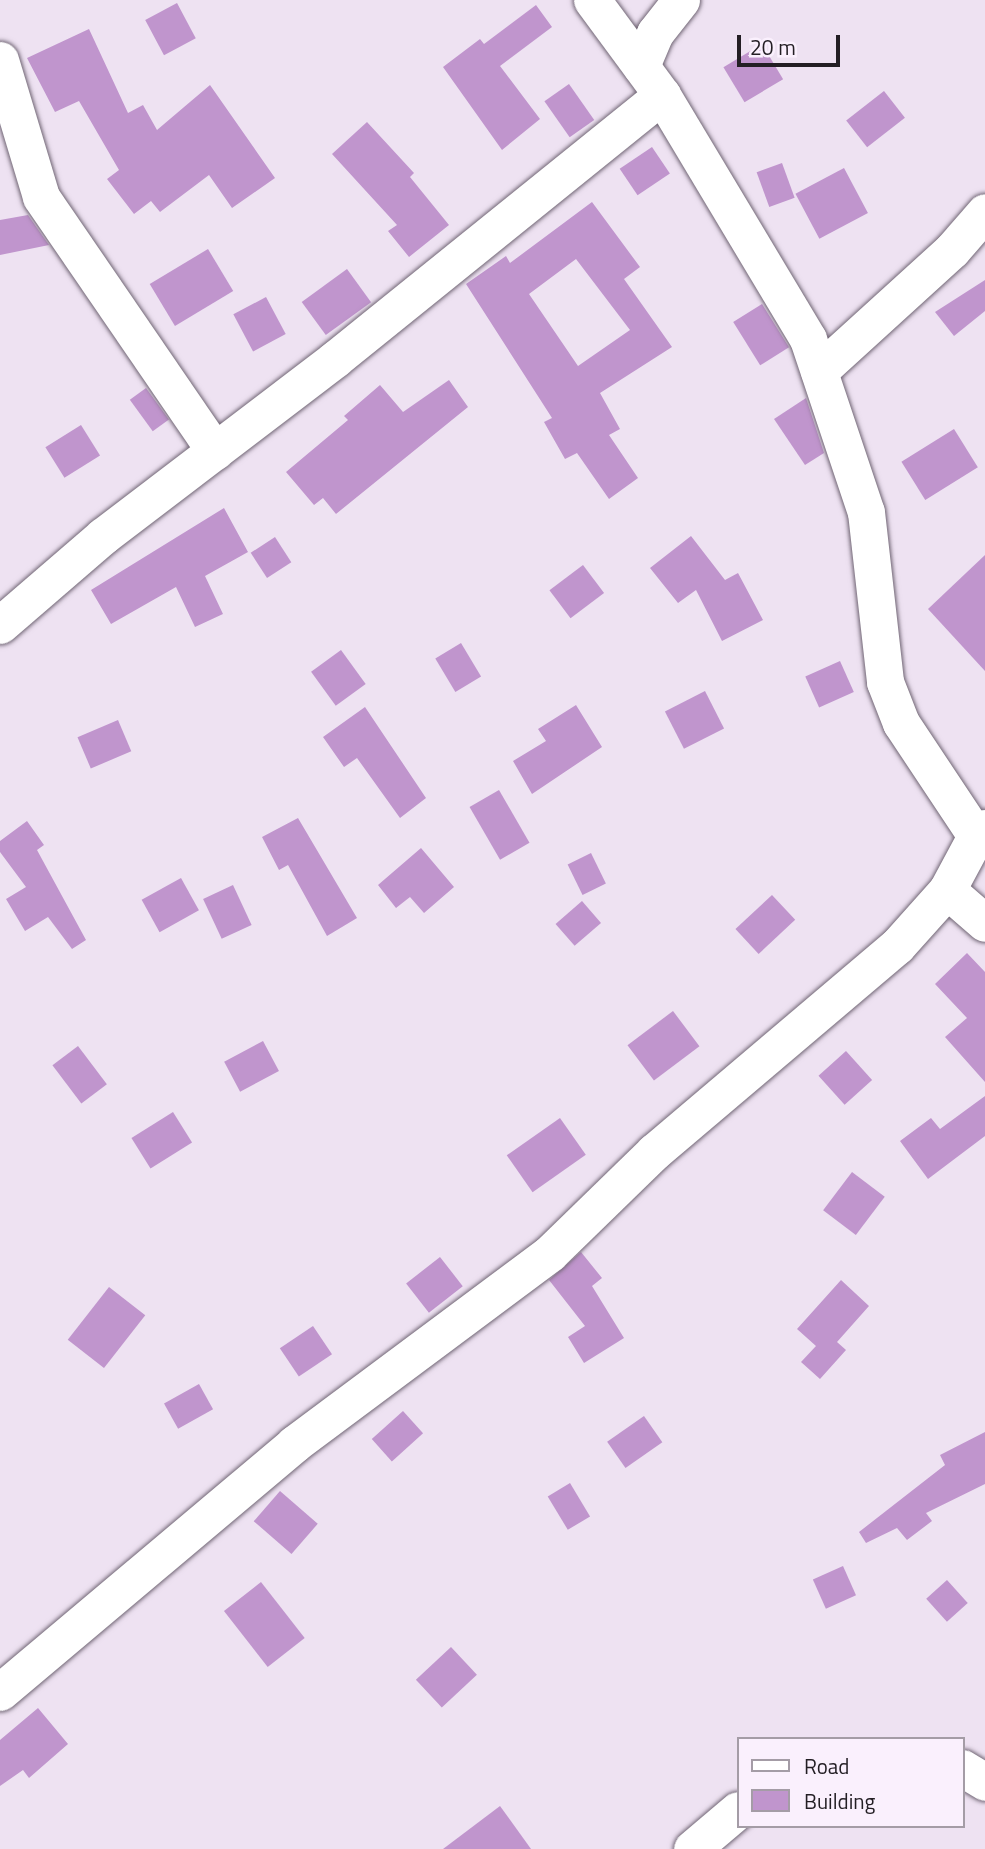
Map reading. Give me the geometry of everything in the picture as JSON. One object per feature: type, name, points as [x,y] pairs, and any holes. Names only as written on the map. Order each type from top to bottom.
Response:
[{"type":"street","points":[[0,1692],[294,1444],[550,1253],[654,1152],[897,946],[947,890],[980,832],[901,723],[885,682],[866,512],[807,339],[651,81],[592,0]]},
{"type":"street","points":[[0,625],[103,536],[215,451],[651,81],[655,33],[681,0]]},
{"type":"street","points":[[0,60],[41,197],[215,451]]},
{"type":"street","points":[[819,371],[952,250],[985,212]]},
{"type":"street","points":[[947,890],[985,923]]},
{"type":"street","points":[[964,1769],[985,1782]]},
{"type":"street","points":[[692,1849],[736,1812]]},
{"type":"building","points":[[177,3],[196,38],[164,55],[145,20]]},
{"type":"building","points":[[536,5],[552,27],[500,66],[540,119],[502,150],[443,67],[480,39],[484,44]]},
{"type":"building","points":[[89,29],[128,113],[143,105],[157,130],[210,85],[275,178],[232,208],[209,175],[160,212],[151,201],[134,214],[107,179],[119,170],[79,101],[55,112],[27,58]]},
{"type":"building","points":[[762,44],[783,79],[745,102],[723,67]]},
{"type":"building","points":[[569,84],[594,120],[570,137],[544,101]]},
{"type":"building","points":[[884,91],[905,118],[867,147],[846,121]]},
{"type":"building","points":[[367,122],[414,173],[410,177],[449,225],[409,257],[388,231],[397,225],[332,154]]},
{"type":"building","points":[[652,147],[670,174],[638,195],[620,169]]},
{"type":"building","points":[[782,163],[795,198],[769,207],[757,172]]},
{"type":"building","points":[[844,168],[868,213],[819,239],[795,194]]},
{"type":"building","points":[[592,202],[640,267],[624,279],[672,347],[600,393],[620,429],[609,435],[638,478],[609,499],[577,453],[565,459],[544,422],[552,418],[466,284],[506,256],[510,263]],"holes":[[[576,259],[630,330],[578,366],[529,294]]]},
{"type":"building","points":[[28,215],[49,245],[0,255],[0,220]]},
{"type":"building","points":[[208,249],[233,291],[175,326],[150,284]]},
{"type":"building","points":[[347,269],[371,302],[326,335],[302,302]]},
{"type":"building","points":[[985,280],[985,311],[954,336],[935,312]]},
{"type":"building","points":[[266,297],[286,334],[253,351],[233,314]]},
{"type":"building","points":[[762,304],[789,347],[760,365],[733,322]]},
{"type":"building","points":[[449,380],[468,407],[336,514],[323,498],[314,505],[286,472],[348,420],[344,416],[380,385],[403,412]]},
{"type":"building","points":[[146,388],[169,420],[153,431],[130,400]]},
{"type":"building","points":[[806,398],[824,453],[805,465],[774,419]]},
{"type":"building","points":[[81,425],[100,456],[64,478],[45,447]]},
{"type":"building","points":[[954,429],[978,467],[925,500],[901,462]]},
{"type":"building","points":[[224,508],[248,552],[205,576],[223,614],[195,627],[176,587],[111,624],[91,590]]},
{"type":"building","points":[[691,536],[725,580],[738,573],[763,620],[722,641],[696,590],[678,603],[650,568]]},
{"type":"building","points":[[275,537],[291,562],[267,578],[251,553]]},
{"type":"building","points":[[985,555],[985,671],[928,609]]},
{"type":"building","points":[[583,565],[604,593],[571,618],[549,590]]},
{"type":"building","points":[[461,643],[481,676],[455,692],[435,658]]},
{"type":"building","points":[[341,650],[366,684],[336,706],[311,672]]},
{"type":"building","points":[[840,661],[854,692],[819,708],[805,676]]},
{"type":"building","points":[[705,691],[724,728],[684,749],[665,711]]},
{"type":"building","points":[[576,705],[602,747],[532,794],[513,761],[546,741],[538,729]]},
{"type":"building","points":[[365,707],[426,798],[400,818],[357,758],[344,767],[323,737]]},
{"type":"building","points":[[118,720],[131,751],[91,768],[77,737]]},
{"type":"building","points":[[499,790],[530,843],[500,860],[470,807]]},
{"type":"building","points":[[298,818],[357,918],[327,936],[288,865],[279,870],[262,837]]},
{"type":"building","points":[[27,821],[44,845],[37,850],[86,940],[72,949],[48,917],[25,931],[6,899],[26,887],[0,852],[0,841]]},
{"type":"building","points":[[421,848],[454,887],[424,913],[410,897],[396,908],[378,885]]},
{"type":"building","points":[[591,853],[606,884],[583,895],[568,864]]},
{"type":"building","points":[[181,878],[199,910],[160,932],[142,900]]},
{"type":"building","points":[[233,885],[252,925],[222,939],[203,899]]},
{"type":"building","points":[[772,895],[795,920],[759,954],[735,929]]},
{"type":"building","points":[[582,901],[601,923],[575,946],[556,924]]},
{"type":"building","points":[[967,953],[985,972],[985,1082],[945,1037],[967,1018],[935,984]]},
{"type":"building","points":[[673,1011],[699,1046],[654,1080],[627,1045]]},
{"type":"building","points":[[263,1041],[279,1071],[240,1092],[224,1062]]},
{"type":"building","points":[[78,1046],[107,1084],[81,1104],[52,1065]]},
{"type":"building","points":[[846,1051],[872,1080],[845,1105],[819,1076]]},
{"type":"building","points":[[985,1096],[985,1136],[928,1179],[900,1141],[931,1118],[940,1129]]},
{"type":"building","points":[[173,1112],[192,1143],[151,1168],[131,1138]]},
{"type":"building","points":[[560,1118],[586,1155],[533,1192],[507,1155]]},
{"type":"building","points":[[852,1172],[885,1197],[856,1235],[823,1210]]},
{"type":"building","points":[[581,1252],[602,1278],[592,1286],[624,1338],[584,1363],[568,1337],[585,1326],[549,1280]]},
{"type":"building","points":[[440,1257],[463,1286],[429,1313],[406,1283]]},
{"type":"building","points":[[841,1280],[869,1306],[837,1342],[846,1350],[820,1379],[801,1362],[816,1346],[797,1329]]},
{"type":"building","points":[[109,1287],[145,1315],[104,1368],[68,1340]]},
{"type":"building","points":[[313,1326],[332,1354],[299,1377],[280,1348]]},
{"type":"building","points":[[199,1384],[213,1409],[178,1429],[164,1403]]},
{"type":"building","points":[[403,1411],[423,1433],[392,1461],[372,1439]]},
{"type":"building","points":[[644,1416],[662,1442],[625,1468],[607,1442]]},
{"type":"building","points":[[985,1432],[985,1484],[926,1513],[932,1521],[907,1540],[897,1528],[866,1543],[859,1532],[945,1465],[940,1455]]},
{"type":"building","points":[[570,1483],[590,1516],[568,1530],[548,1496]]},
{"type":"building","points":[[280,1491],[318,1524],[291,1554],[254,1521]]},
{"type":"building","points":[[843,1566],[856,1595],[826,1609],[813,1579]]},
{"type":"building","points":[[947,1580],[968,1603],[947,1622],[926,1599]]},
{"type":"building","points":[[261,1582],[305,1638],[268,1667],[224,1611]]},
{"type":"building","points":[[451,1647],[477,1675],[442,1708],[416,1680]]},
{"type":"building","points":[[38,1708],[68,1744],[29,1778],[23,1770],[0,1786],[0,1740]]},
{"type":"building","points":[[500,1806],[531,1849],[443,1849]]}]
